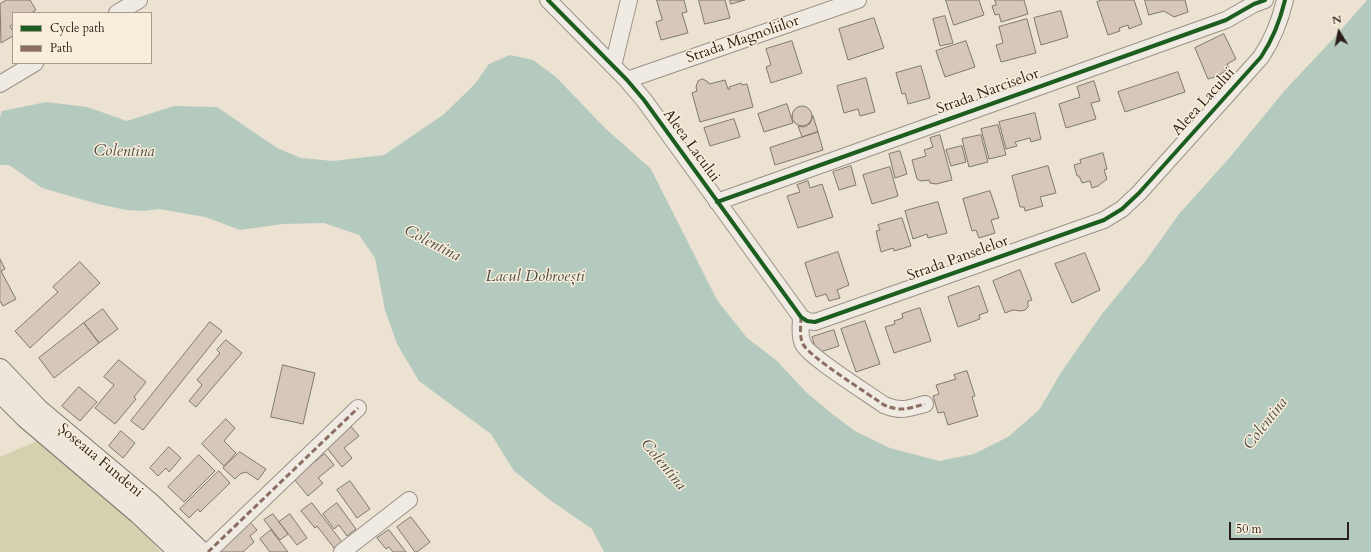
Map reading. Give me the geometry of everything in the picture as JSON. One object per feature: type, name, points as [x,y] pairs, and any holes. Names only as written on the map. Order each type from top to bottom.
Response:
[{"type":"main road","name":"Șoseaua Fundeni","points":[[0,369],[38,410],[150,503],[201,552]]},
{"type":"main road","name":"Șoseaua Fundeni","points":[[0,392],[26,418],[139,514],[179,552]]},
{"type":"street","points":[[119,12],[139,0]]},
{"type":"street","name":"Aleea Lacului","points":[[548,0],[628,80],[644,100],[801,317]]},
{"type":"street","points":[[613,66],[629,0]]},
{"type":"street","name":"Strada Magnoliilor","points":[[628,80],[858,0]]},
{"type":"street","name":"Strada Narciselor","points":[[717,202],[1226,20],[1254,4],[1266,0]]},
{"type":"street","name":"Aleea Lacului","points":[[1122,209],[1139,193],[1261,57],[1274,36],[1285,0]]},
{"type":"street","points":[[0,84],[33,64]]},
{"type":"street","name":"Strada Panselelor","points":[[801,317],[807,321],[816,322],[823,320],[1104,220],[1122,209]]},
{"type":"street","points":[[801,317],[802,342],[804,347],[817,358],[884,405],[896,410],[904,410],[925,404]]},
{"type":"street","points":[[208,552],[358,408]]},
{"type":"street","points":[[342,552],[409,500]]},
{"type":"shaded area","points":[[39,440],[144,533],[161,552],[0,552],[0,457]]},
{"type":"water","name":"Lacul Dobroești","points":[[1367,0],[1371,0],[1371,552],[604,552],[592,529],[550,500],[514,471],[491,434],[419,381],[397,344],[385,310],[375,258],[359,235],[324,223],[283,224],[240,230],[205,217],[159,209],[144,211],[126,210],[98,204],[42,188],[9,165],[0,165],[0,117],[2,111],[46,102],[87,107],[127,121],[174,106],[217,107],[277,148],[301,158],[333,161],[384,155],[443,115],[475,84],[489,64],[510,55],[533,60],[556,77],[605,128],[651,169],[717,300],[747,338],[776,360],[806,392],[855,431],[890,448],[939,461],[974,454],[1008,437],[1039,410],[1062,371],[1102,314],[1147,259],[1179,214],[1231,156],[1285,90]]},
{"type":"building","points":[[7,0],[30,0],[36,10],[33,12],[12,12],[12,25],[10,26],[12,29],[12,37],[1,43],[0,4]]},
{"type":"building","points":[[657,0],[684,0],[687,12],[682,13],[688,33],[661,40],[656,22],[662,20]]},
{"type":"building","points":[[699,0],[725,0],[730,18],[705,24]]},
{"type":"building","points":[[730,0],[745,0],[731,4]]},
{"type":"building","points":[[946,0],[979,0],[984,15],[954,25]]},
{"type":"building","points":[[995,0],[1024,0],[1028,14],[1001,22],[999,14],[995,15],[992,6],[996,5]]},
{"type":"building","points":[[1102,0],[1134,0],[1142,24],[1129,29],[1128,25],[1119,28],[1120,31],[1108,35],[1097,2]]},
{"type":"building","points":[[1145,0],[1185,0],[1188,12],[1174,17],[1164,11],[1149,15]]},
{"type":"building","points":[[1061,11],[1068,37],[1041,45],[1034,18]]},
{"type":"building","points":[[945,16],[953,43],[940,46],[933,19]]},
{"type":"building","points":[[874,18],[884,48],[848,60],[839,29]]},
{"type":"building","points":[[1027,19],[1036,53],[1001,62],[996,45],[1003,43],[999,27]]},
{"type":"building","points":[[1224,34],[1236,59],[1227,64],[1229,68],[1218,76],[1208,79],[1195,48]]},
{"type":"building","points":[[792,41],[802,73],[771,83],[766,67],[771,65],[766,49]]},
{"type":"building","points":[[966,41],[975,67],[945,77],[936,51]]},
{"type":"building","points":[[921,66],[930,98],[908,104],[905,93],[902,94],[896,73]]},
{"type":"building","points":[[1178,72],[1185,92],[1125,112],[1118,92]]},
{"type":"building","points":[[866,78],[875,112],[860,116],[858,109],[844,113],[837,86]]},
{"type":"building","points":[[703,79],[709,84],[725,80],[728,89],[730,89],[729,87],[741,83],[742,85],[747,84],[753,107],[700,122],[692,93],[697,91],[696,87],[698,81]]},
{"type":"building","points":[[1094,81],[1100,101],[1091,103],[1096,119],[1066,128],[1059,104],[1080,97],[1077,87]]},
{"type":"building","points":[[787,104],[793,123],[764,132],[758,114]]},
{"type":"building","points":[[802,106],[809,109],[812,116],[809,123],[802,126],[795,123],[792,116],[795,109]]},
{"type":"building","points":[[1035,113],[1041,139],[1031,142],[1030,138],[1015,142],[1017,146],[1006,149],[999,122]]},
{"type":"building","points":[[813,116],[818,132],[802,137],[798,126],[804,127],[808,125]]},
{"type":"building","points":[[734,119],[740,137],[710,146],[704,128]]},
{"type":"building","points":[[998,125],[1006,155],[989,159],[981,129]]},
{"type":"building","points":[[818,132],[823,150],[775,165],[770,148]]},
{"type":"building","points":[[940,135],[952,180],[936,184],[930,183],[929,180],[921,181],[917,179],[912,160],[926,156],[924,150],[933,147],[930,138]]},
{"type":"building","points":[[981,135],[988,162],[969,167],[962,139]]},
{"type":"building","points":[[962,146],[966,162],[951,166],[946,150]]},
{"type":"building","points":[[900,151],[907,174],[895,178],[889,154]]},
{"type":"building","points":[[1103,153],[1107,169],[1104,170],[1107,179],[1098,186],[1092,188],[1090,181],[1082,183],[1079,176],[1077,176],[1074,165],[1081,163],[1080,160]]},
{"type":"building","points":[[851,166],[856,185],[839,190],[833,172]]},
{"type":"building","points":[[1048,166],[1056,193],[1040,197],[1043,206],[1025,211],[1024,207],[1020,207],[1012,176]]},
{"type":"building","points":[[890,167],[898,196],[872,204],[863,175]]},
{"type":"building","points":[[808,181],[810,188],[822,184],[833,217],[798,228],[787,196],[800,192],[797,185]]},
{"type":"building","points":[[990,191],[999,218],[991,220],[995,233],[979,238],[976,230],[972,231],[963,199]]},
{"type":"building","points":[[938,202],[947,233],[928,238],[927,234],[913,239],[905,211]]},
{"type":"building","points":[[902,218],[911,246],[894,251],[893,248],[881,252],[876,231],[880,230],[878,225]]},
{"type":"building","points":[[838,252],[849,285],[837,290],[840,298],[829,301],[826,294],[816,297],[805,263]]},
{"type":"building","points":[[1085,253],[1100,290],[1072,303],[1055,264]]},
{"type":"building","points":[[0,259],[5,269],[1,271],[16,299],[3,306],[0,301]]},
{"type":"building","points":[[80,262],[100,283],[30,348],[15,331],[58,292],[53,287]]},
{"type":"building","points":[[1020,270],[1032,300],[1028,301],[1028,307],[1025,310],[1013,310],[1005,313],[993,281]]},
{"type":"building","points":[[979,286],[988,312],[979,315],[980,319],[958,327],[948,297]]},
{"type":"building","points":[[920,308],[931,341],[894,353],[885,327],[895,324],[894,321],[903,318],[902,314]]},
{"type":"building","points":[[103,309],[118,329],[99,343],[84,323]]},
{"type":"building","points":[[865,321],[880,364],[856,372],[841,329]]},
{"type":"building","points":[[210,322],[222,331],[143,430],[131,421]]},
{"type":"building","points":[[84,323],[99,343],[54,378],[39,358]]},
{"type":"building","points":[[834,330],[839,346],[817,353],[812,337]]},
{"type":"building","points":[[226,340],[242,353],[196,407],[189,401],[202,385],[197,380],[220,353],[217,350]]},
{"type":"building","points":[[119,360],[146,382],[134,397],[136,399],[115,424],[95,408],[114,385],[104,377]]},
{"type":"building","points":[[283,365],[315,373],[303,424],[271,417]]},
{"type":"building","points":[[967,371],[975,396],[972,397],[978,416],[948,425],[944,412],[938,413],[933,396],[939,394],[936,385],[956,379],[954,375]]},
{"type":"building","points":[[79,387],[97,402],[80,421],[62,406]]},
{"type":"building","points":[[226,419],[235,428],[224,441],[236,453],[224,466],[202,444]]},
{"type":"building","points":[[348,423],[359,436],[344,448],[352,458],[342,467],[327,448]]},
{"type":"building","points":[[121,431],[135,443],[123,458],[109,446]]},
{"type":"building","points":[[169,447],[181,458],[169,472],[166,468],[158,476],[150,468]]},
{"type":"building","points":[[240,452],[266,469],[258,480],[246,472],[240,474],[235,479],[223,468]]},
{"type":"building","points":[[325,454],[334,465],[318,478],[323,483],[308,496],[294,479]]},
{"type":"building","points":[[199,455],[215,471],[184,502],[168,487]]},
{"type":"building","points":[[219,471],[230,483],[200,512],[198,509],[189,518],[180,509]]},
{"type":"building","points":[[350,481],[370,509],[357,518],[337,490]]},
{"type":"building","points":[[312,503],[342,542],[334,548],[317,526],[315,528],[301,511]]},
{"type":"building","points":[[337,503],[356,529],[347,536],[339,525],[334,529],[323,514]]},
{"type":"building","points":[[273,514],[288,534],[280,540],[264,520]]},
{"type":"building","points":[[290,514],[307,538],[297,545],[279,522]]},
{"type":"building","points":[[411,517],[430,542],[417,552],[415,552],[397,527]]},
{"type":"building","points":[[249,521],[257,530],[250,536],[254,542],[243,552],[220,552],[218,549]]},
{"type":"building","points":[[271,530],[288,552],[270,552],[260,539]]},
{"type":"building","points":[[389,530],[406,552],[393,552],[389,547],[386,549],[377,538]]},
{"type":"marked path","points":[[801,317],[801,334],[803,344],[816,357],[840,375],[884,405],[904,409],[925,404]]},
{"type":"marked path","points":[[208,552],[358,408]]},
{"type":"cycle path","points":[[548,0],[627,80],[644,100],[801,317],[807,321],[815,322],[1104,220],[1122,209],[1139,193],[1261,57],[1276,30],[1285,0]]},
{"type":"cycle path","points":[[717,202],[1226,20],[1254,4],[1265,0]]},
{"type":"water label","name":"Colentina","points":[[124,152]]},
{"type":"water label","name":"Colentina","points":[[432,244]]},
{"type":"water label","name":"Colentina","points":[[1266,424]]},
{"type":"water label","name":"Colentina","points":[[663,465]]}]
